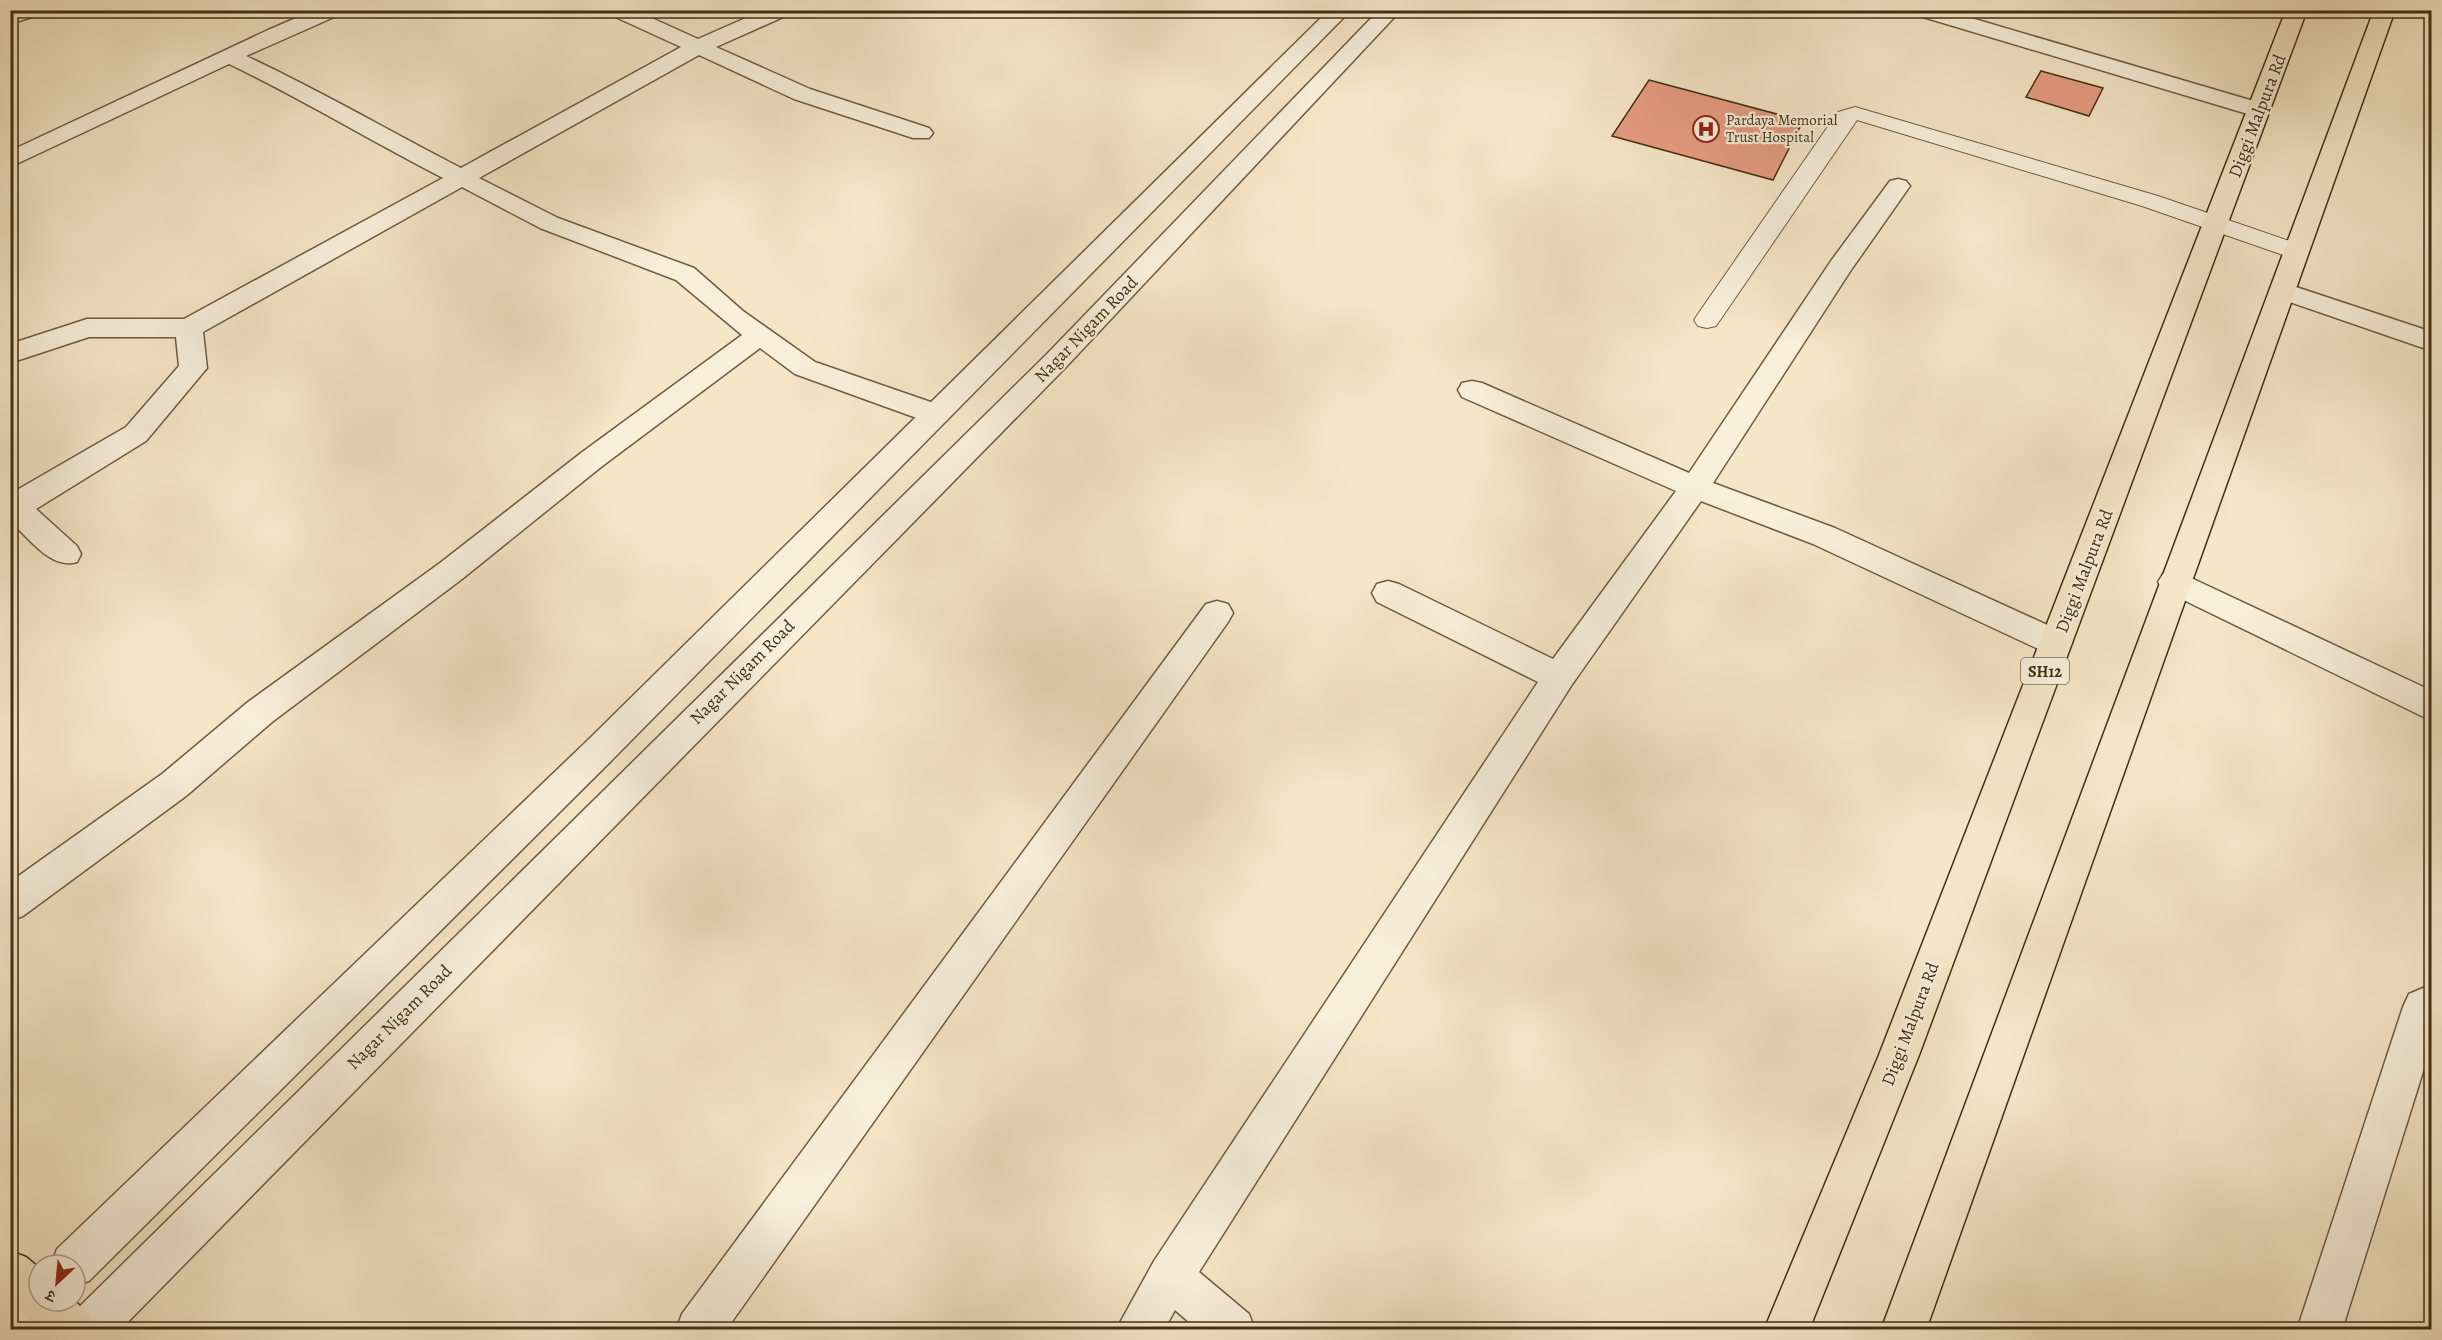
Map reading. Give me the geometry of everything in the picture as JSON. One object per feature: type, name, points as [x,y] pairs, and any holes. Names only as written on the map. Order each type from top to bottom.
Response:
[{"type":"main road","name":"Diggi Malpura Rd","points":[[1786,1329],[1899,1055],[2297,10]]},
{"type":"main road","points":[[1904,1329],[2175,582],[2284,291],[2295,251],[2385,10]]},
{"type":"main road","points":[[10,1272],[27,1287]]},
{"type":"main road","points":[[55,1313],[72,1329]]},
{"type":"street","points":[[10,18],[34,10]]},
{"type":"street","points":[[10,160],[334,10]]},
{"type":"street","points":[[616,10],[802,94],[921,134]]},
{"type":"street","points":[[10,354],[87,328],[189,328],[696,48],[783,10]]},
{"type":"street","points":[[85,1253],[600,750],[1341,10]]},
{"type":"street","name":"Nagar Nigam Road","points":[[88,1329],[743,671],[1056,361],[1391,10]]},
{"type":"street","points":[[1920,10],[2259,110]]},
{"type":"street","points":[[1991,31],[2005,10]]},
{"type":"street","points":[[229,57],[292,86],[349,120],[549,223],[685,274],[734,317],[805,368],[934,414]]},
{"type":"street","points":[[1138,1329],[1558,677],[1694,487],[1840,267],[1898,186]]},
{"type":"street","points":[[2284,291],[2432,342]]},
{"type":"street","points":[[66,554],[13,506],[136,434],[193,368],[189,328]]},
{"type":"street","points":[[10,904],[174,785],[260,712],[451,571],[591,460],[760,336]]},
{"type":"street","points":[[1472,390],[1694,487],[1824,536],[2056,643]]},
{"type":"street","points":[[2175,582],[2432,707]]},
{"type":"street","points":[[1388,593],[1558,677]]},
{"type":"street","points":[[698,1329],[1217,613]]},
{"type":"street","points":[[2319,1329],[2423,1008],[2432,1013]]},
{"type":"street","points":[[1170,1277],[1233,1329]]},
{"type":"street","points":[[10,1324],[27,1309]]},
{"type":"lane","points":[[1707,320],[1846,117],[1851,114],[1862,114],[1885,120],[2216,222],[2295,251]]},
{"type":"building","points":[[2041,71],[2103,88],[2089,116],[2026,97]]},
{"type":"building","points":[[1649,80],[1803,121],[1773,180],[1612,136]]},
{"type":"place","name":"Pardaya Memorial Trust Hospital","points":[[1706,129]]}]
